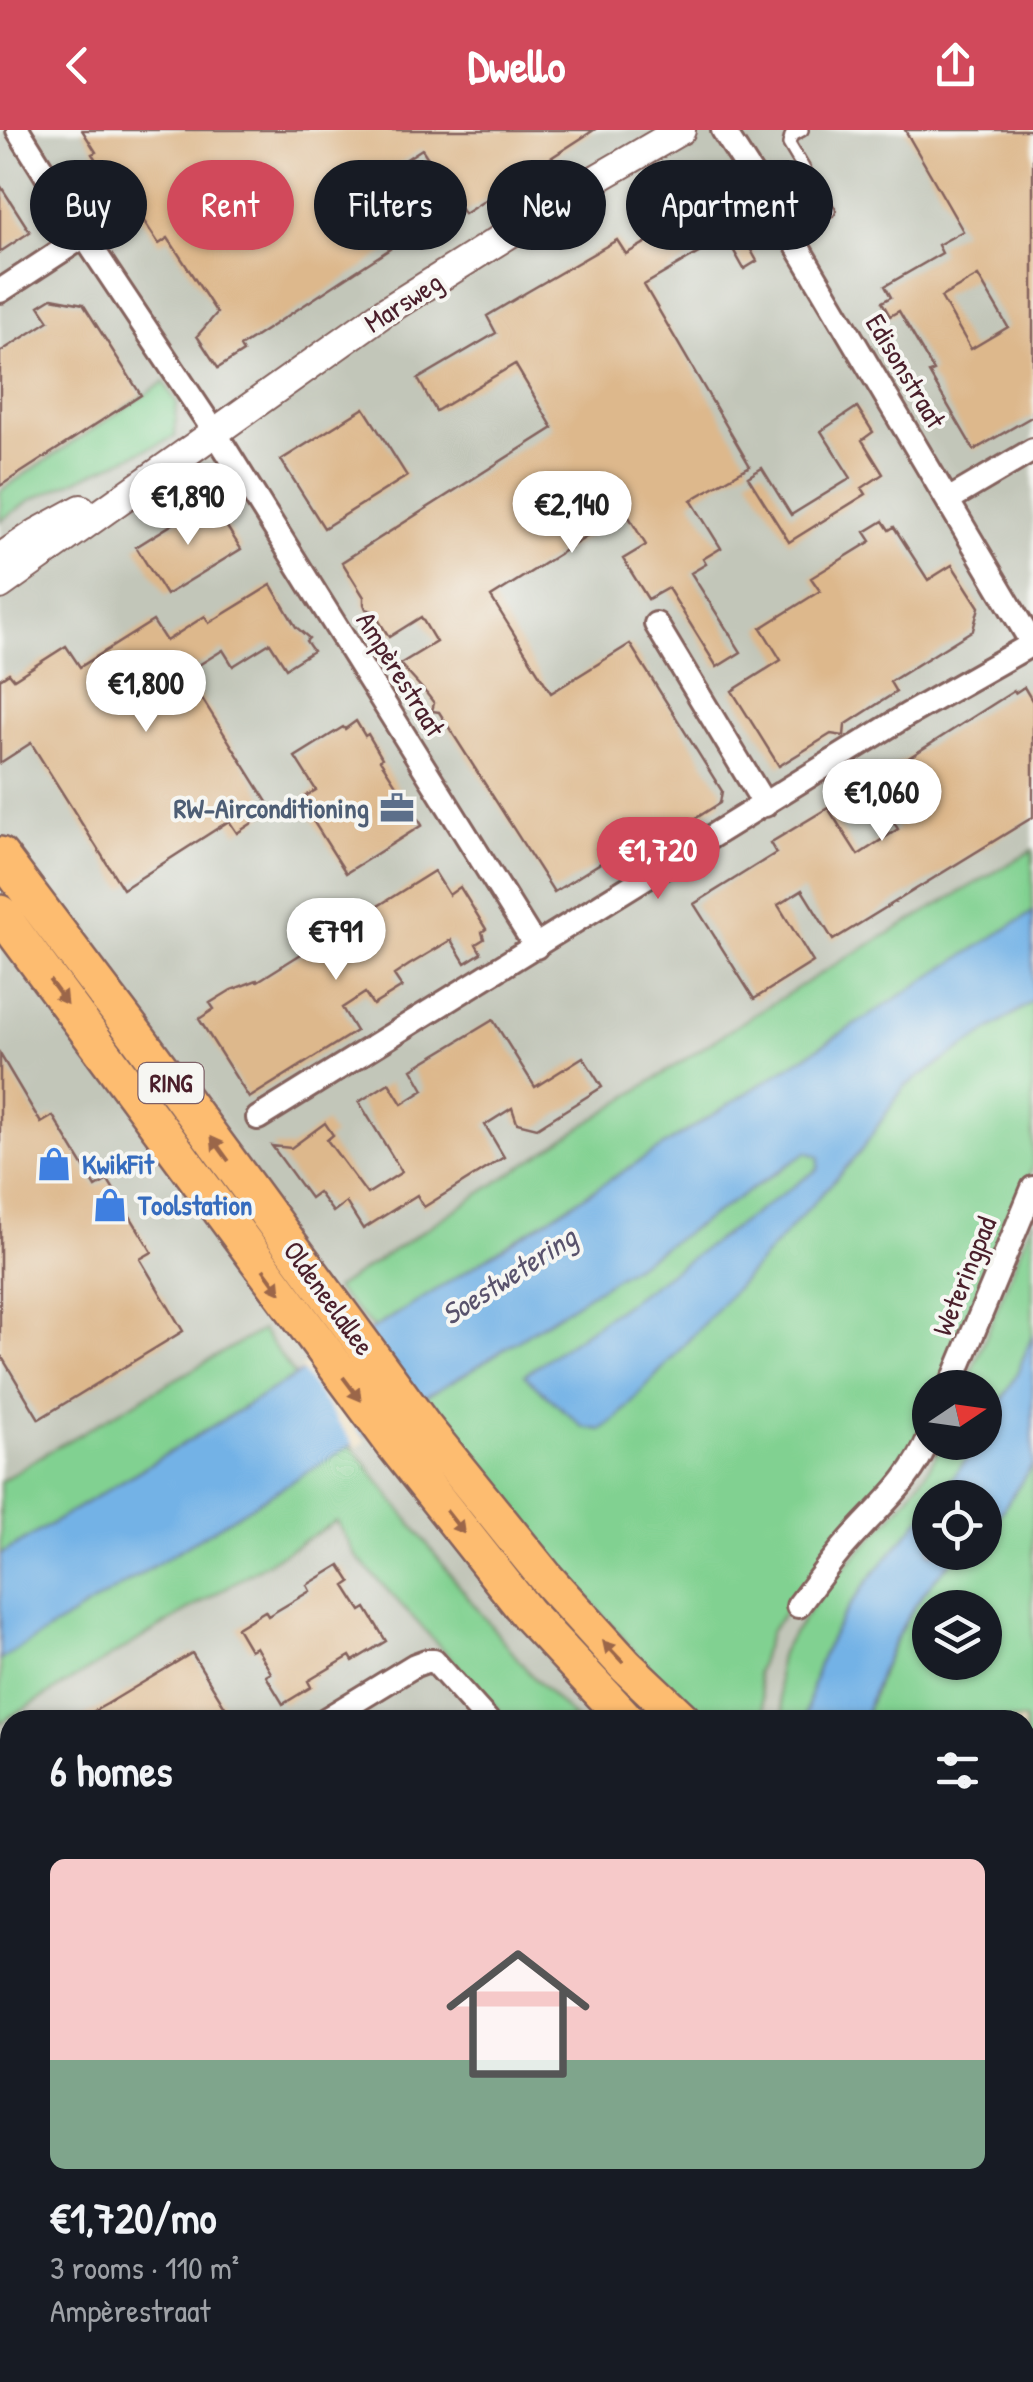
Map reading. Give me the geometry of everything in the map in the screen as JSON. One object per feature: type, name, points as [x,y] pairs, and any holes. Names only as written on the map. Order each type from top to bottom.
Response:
[{"type":"main road","name":"Oldeneelallee","points":[[0,855],[340,1312],[409,1437],[528,1614],[618,1710]]},
{"type":"main road","name":"Oldeneelallee","points":[[0,913],[310,1332],[626,1666],[672,1710]]},
{"type":"street","name":"Ampèrestraat","points":[[18,130],[37,160]]},
{"type":"street","name":"Marsweg","points":[[0,585],[383,313],[681,130]]},
{"type":"street","name":"Edisonstraat","points":[[723,130],[742,160]]},
{"type":"street","points":[[0,291],[63,250]]},
{"type":"street","name":"Ampèrestraat","points":[[93,250],[216,434],[536,947]]},
{"type":"street","name":"Edisonstraat","points":[[800,250],[1033,644]]},
{"type":"street","points":[[948,500],[1033,450]]},
{"type":"street","name":"Marsweg","points":[[0,558],[37,533],[184,454]]},
{"type":"street","points":[[656,624],[765,805]]},
{"type":"street","points":[[258,1118],[907,715],[1033,644]]},
{"type":"street","name":"Weteringpad","points":[[957,1370],[1033,1188]]},
{"type":"street","points":[[798,1606],[847,1542],[898,1490],[919,1460]]},
{"type":"street","points":[[341,1710],[415,1665],[430,1660],[478,1710]]},
{"type":"lane","points":[[798,160],[789,144],[792,136],[802,130]]},
{"type":"shaded area","points":[[0,130],[1033,130],[1033,1710],[0,1710]]},
{"type":"green space","points":[[164,382],[177,403],[175,437],[31,500],[0,521],[0,491]]},
{"type":"green space","points":[[1033,850],[1033,912],[414,1304],[373,1328],[334,1289],[736,1026]]},
{"type":"green space","points":[[1033,1001],[1033,1167],[952,1370],[912,1370],[912,1458],[770,1632],[757,1672],[765,1710],[686,1710],[441,1431],[439,1415],[425,1397],[807,1152],[820,1157],[819,1169],[583,1427],[601,1429],[618,1417],[860,1152],[904,1087]]},
{"type":"green space","points":[[1033,1218],[1033,1334],[1002,1400],[1002,1370],[972,1370]]},
{"type":"green space","points":[[262,1330],[295,1376],[0,1555],[0,1482]]},
{"type":"green space","points":[[351,1445],[530,1674],[566,1710],[499,1710],[355,1555],[337,1521],[22,1710],[0,1710],[0,1660]]},
{"type":"green space","points":[[933,1460],[966,1460],[951,1480],[921,1480]]},
{"type":"green space","points":[[1033,1464],[1033,1710],[868,1710],[890,1651],[912,1611],[912,1680],[1002,1680],[1002,1590],[928,1588],[943,1570],[1002,1570],[1002,1511]]},
{"type":"green space","points":[[912,1492],[912,1529],[872,1576],[834,1632],[821,1660],[807,1710],[784,1710],[778,1677],[784,1647],[838,1574]]},
{"type":"water","name":"Soestwetering","points":[[1033,912],[1033,1001],[904,1087],[860,1152],[618,1417],[601,1430],[583,1427],[524,1375],[818,1169],[819,1157],[807,1152],[465,1374],[0,1660],[0,1555],[414,1304]]},
{"type":"water","points":[[1033,1334],[1033,1464],[1002,1511],[1002,1480],[951,1480],[966,1460],[1002,1460],[1002,1400]]},
{"type":"water","points":[[912,1529],[912,1570],[943,1570],[926,1590],[912,1590],[912,1610],[879,1674],[867,1710],[808,1710],[824,1652],[845,1613]]},
{"type":"pier","points":[[309,1363],[366,1441],[356,1447],[299,1368]]},
{"type":"building","points":[[82,130],[594,130],[548,160],[487,160],[487,199],[467,212],[467,160],[429,160],[422,149],[405,160],[314,160],[314,250],[388,250],[240,347],[243,352],[218,368],[197,336],[217,313],[176,250],[294,250],[294,160],[167,160],[167,239],[159,244],[147,226],[147,160],[96,160],[92,154],[96,152]]},
{"type":"building","points":[[905,130],[1033,130],[1033,416],[974,450],[929,373],[934,371],[899,311],[890,316],[882,302],[891,297],[885,286],[942,253],[938,245],[963,231]],"holes":[[[978,276],[1008,327],[971,349],[941,297]]]},
{"type":"building","points":[[0,185],[30,232],[0,252]]},
{"type":"building","points":[[617,240],[626,254],[633,250],[704,250],[644,285],[750,466],[691,500],[721,548],[703,559],[706,564],[691,573],[741,652],[717,667],[668,588],[648,599],[623,559],[646,545],[626,512],[491,597],[551,693],[630,644],[722,791],[720,803],[633,858],[626,847],[554,892],[439,712],[432,711],[434,703],[400,664],[436,642],[421,617],[389,637],[373,611],[366,609],[364,597],[342,562],[553,428],[515,364],[436,411],[418,379],[496,333],[487,316],[600,250],[606,250]]},
{"type":"building","points":[[733,250],[751,250],[757,261],[744,269]]},
{"type":"building","points":[[52,298],[83,304],[141,395],[0,486],[0,352],[49,321],[39,306]]},
{"type":"building","points":[[857,407],[873,432],[862,440],[883,474],[862,488],[866,494],[789,542],[748,477],[762,468],[791,515],[851,478],[821,431]]},
{"type":"building","points":[[364,408],[407,476],[324,528],[281,460]]},
{"type":"building","points":[[205,504],[212,514],[217,511],[241,549],[166,595],[136,547]]},
{"type":"building","points":[[883,521],[889,530],[894,527],[928,580],[952,565],[979,607],[973,630],[890,682],[896,692],[845,725],[844,736],[831,734],[779,766],[732,691],[781,660],[761,628],[820,591],[811,578],[871,541],[865,532]]},
{"type":"building","points":[[271,585],[296,627],[309,638],[306,641],[313,651],[286,668],[270,643],[233,666],[223,650],[186,673],[272,810],[237,833],[229,821],[123,889],[31,743],[0,763],[0,679],[9,673],[14,679],[66,646],[80,667],[153,621],[166,641],[205,616],[209,623]]},
{"type":"building","points":[[1024,687],[1033,702],[1033,817],[833,940],[802,890],[778,905],[813,962],[754,999],[694,904],[776,853],[770,843],[828,808],[858,855],[898,829],[869,783]]},
{"type":"building","points":[[356,721],[365,736],[368,734],[422,825],[346,873],[305,808],[311,804],[306,796],[316,790],[295,757]]},
{"type":"building","points":[[434,871],[449,895],[460,887],[486,929],[482,932],[484,939],[476,944],[481,953],[465,963],[451,940],[409,965],[394,975],[402,987],[373,1005],[365,993],[342,1008],[356,1031],[249,1098],[199,1019],[214,1009],[210,1003],[231,990],[258,981]]},
{"type":"building","points":[[493,1020],[535,1087],[583,1057],[602,1087],[537,1128],[517,1123],[512,1108],[485,1125],[504,1157],[424,1207],[417,1195],[363,1229],[346,1202],[333,1212],[318,1192],[310,1198],[272,1146],[291,1148],[325,1123],[333,1135],[327,1140],[367,1194],[402,1172],[359,1102],[389,1083],[402,1104],[424,1090],[412,1069]]},
{"type":"building","points":[[0,1054],[41,1123],[53,1116],[96,1187],[108,1180],[152,1252],[140,1259],[183,1331],[39,1419],[0,1354]]},
{"type":"building","points":[[340,1565],[351,1582],[345,1586],[361,1611],[366,1608],[386,1641],[353,1661],[350,1656],[308,1681],[311,1687],[283,1704],[266,1676],[271,1673],[256,1647],[250,1650],[237,1628],[265,1611],[268,1616],[310,1591],[307,1585]]},
{"type":"building","points":[[192,1653],[227,1710],[96,1710]]},
{"type":"place","name":"RW-Airconditioning","points":[[397,808]]},
{"type":"place","name":"KwikFit","points":[[54,1164]]},
{"type":"place","name":"Toolstation","points":[[110,1205]]}]
